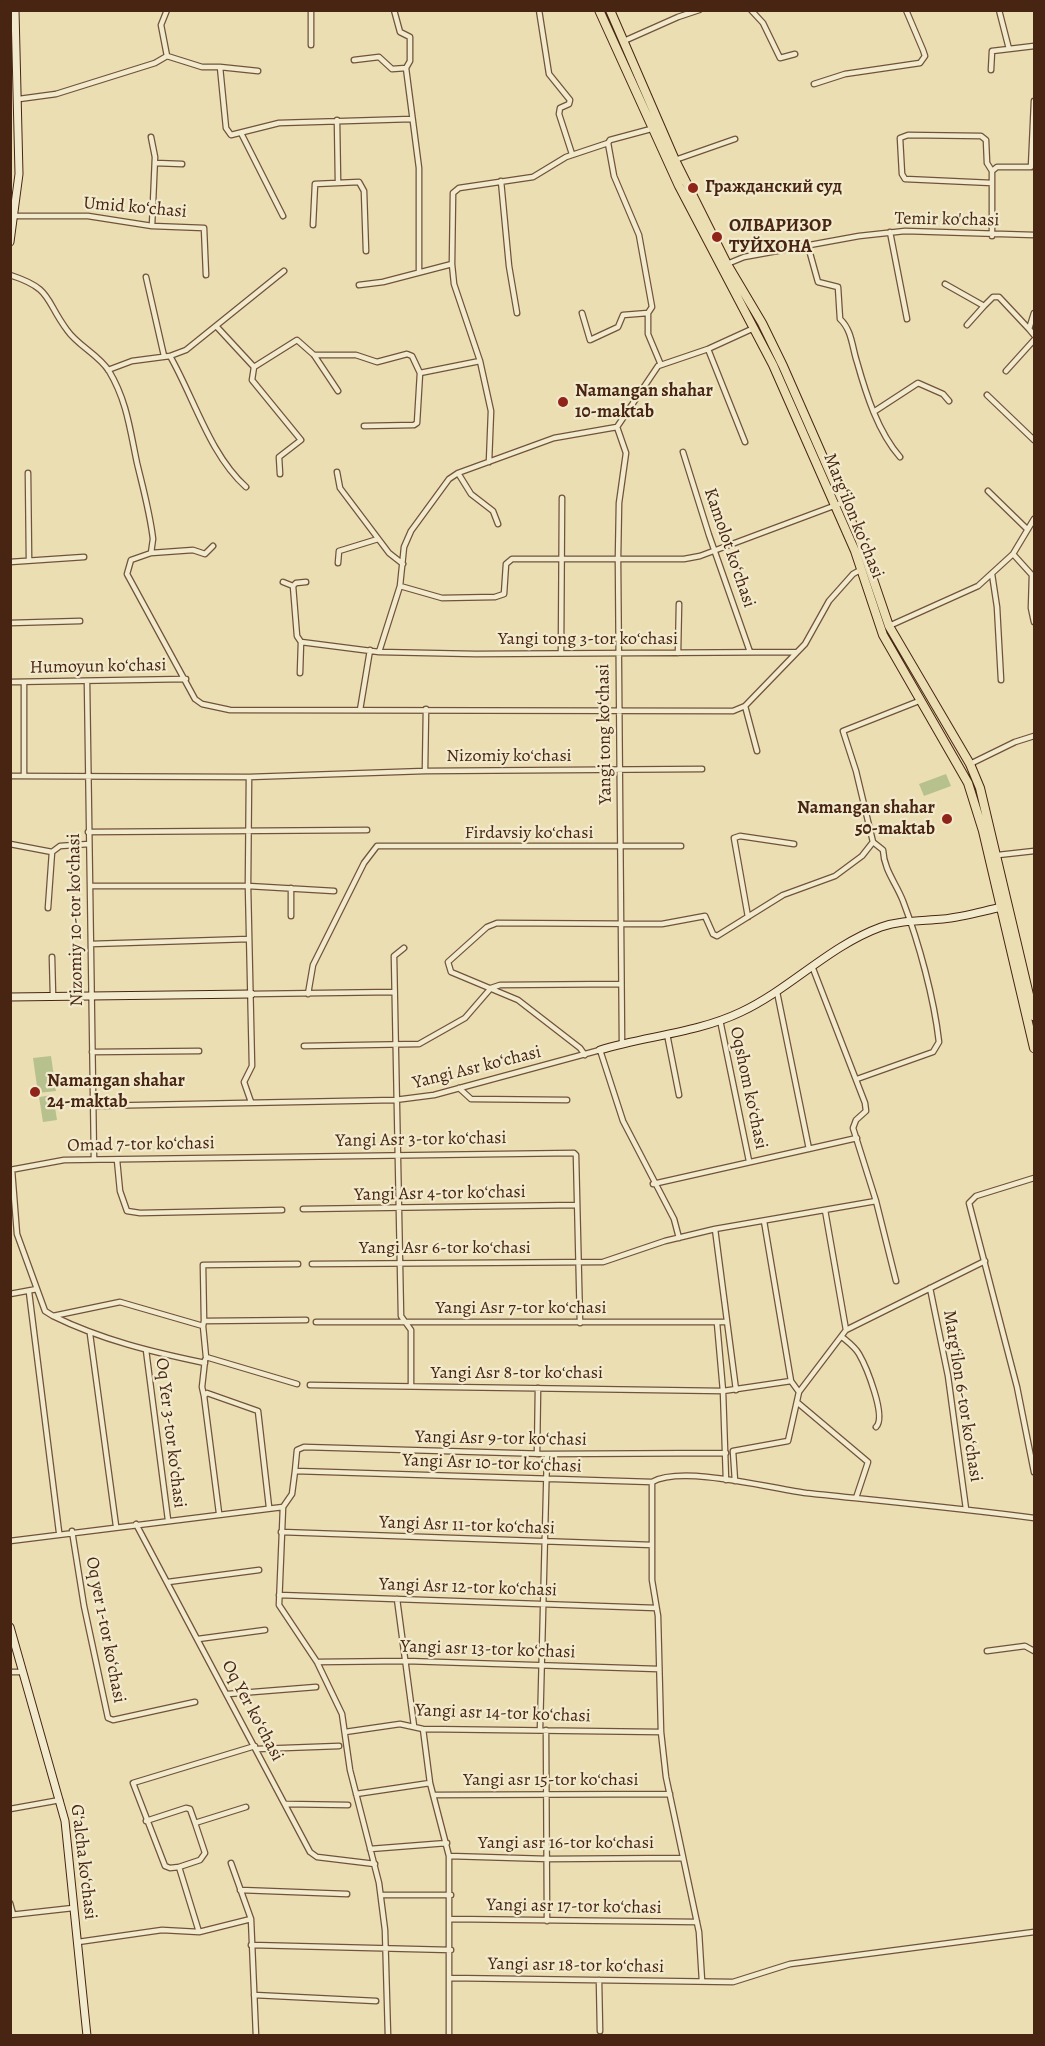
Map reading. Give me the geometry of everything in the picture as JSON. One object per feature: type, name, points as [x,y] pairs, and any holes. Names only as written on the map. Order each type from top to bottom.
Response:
[{"type":"main road","name":"Margʻilon koʻchasi","points":[[599,10],[651,129],[724,266],[774,345],[869,564],[889,626],[970,764],[980,788],[998,855],[1035,1016]]},
{"type":"main road","name":"Margʻilon koʻchasi","points":[[610,10],[675,160],[773,365],[862,569],[882,635],[919,701],[957,761],[975,800],[1035,1047]]},
{"type":"street","points":[[10,242],[19,174],[19,99],[15,10]]},
{"type":"street","points":[[166,56],[161,25],[167,10]]},
{"type":"street","points":[[311,10],[311,45]]},
{"type":"street","points":[[394,10],[400,32],[410,37],[410,61],[406,68],[420,190],[419,271]]},
{"type":"street","points":[[539,10],[549,74],[570,100],[569,104],[560,108],[559,114],[572,154]]},
{"type":"street","points":[[624,41],[678,16],[699,10]]},
{"type":"street","points":[[751,10],[763,23],[780,58],[795,54]]},
{"type":"street","points":[[814,84],[844,74],[920,63],[925,56],[906,10]]},
{"type":"street","points":[[999,10],[1009,49]]},
{"type":"street","points":[[991,70],[992,51],[1035,46]]},
{"type":"street","points":[[19,99],[56,94],[144,69],[166,56],[202,67],[258,71]]},
{"type":"street","points":[[354,60],[379,57],[392,69],[406,68]]},
{"type":"street","points":[[220,67],[227,132],[231,135],[279,123],[412,119]]},
{"type":"street","points":[[992,171],[997,167],[1033,167],[1035,101]]},
{"type":"street","points":[[337,120],[338,182]]},
{"type":"street","points":[[489,462],[491,411],[480,361],[454,284],[453,193],[459,188],[533,177],[572,154],[608,143],[610,140],[651,129]]},
{"type":"street","points":[[241,133],[283,216]]},
{"type":"street","points":[[992,183],[905,179],[902,174],[900,138],[908,135],[981,136],[986,140],[987,163],[992,171],[992,183],[992,236]]},
{"type":"street","points":[[151,137],[155,163],[152,226]]},
{"type":"street","points":[[675,160],[735,139]]},
{"type":"street","points":[[608,143],[614,176],[639,235],[652,307],[648,312],[648,334],[661,365]]},
{"type":"street","points":[[155,163],[182,164]]},
{"type":"street","points":[[501,181],[509,266],[517,312]]},
{"type":"street","points":[[313,225],[315,184],[359,182],[364,190],[366,251]]},
{"type":"street","name":"Umid koʻchasi","points":[[15,216],[88,216],[152,226],[205,229],[206,275]]},
{"type":"street","name":"Temir ko'chasi","points":[[724,266],[744,257],[890,232],[931,230],[992,236],[1035,235]]},
{"type":"street","points":[[890,232],[908,320]]},
{"type":"street","points":[[808,246],[818,282],[838,287],[840,319],[848,327],[856,362],[874,411],[888,443],[900,457]]},
{"type":"street","points":[[358,285],[383,282],[452,264]]},
{"type":"street","points":[[108,370],[132,361],[167,356],[186,350],[284,271]]},
{"type":"street","points":[[10,275],[30,281],[42,289],[68,332],[89,349],[108,370],[131,422],[151,521],[153,539],[151,553]]},
{"type":"street","points":[[146,277],[167,356],[217,450],[230,471],[246,487]]},
{"type":"street","points":[[945,284],[984,306]]},
{"type":"street","points":[[966,325],[993,297],[999,297],[1035,335]]},
{"type":"street","points":[[582,313],[590,340],[618,327],[622,315],[648,312]]},
{"type":"street","points":[[1029,329],[1035,313]]},
{"type":"street","points":[[217,327],[254,367]]},
{"type":"street","points":[[379,652],[400,586],[404,547],[411,531],[450,479],[458,473],[555,438],[617,427],[626,417],[651,375],[661,365],[708,349],[754,328]]},
{"type":"street","points":[[280,474],[279,457],[301,440],[255,384],[252,377],[254,367],[297,340],[314,355],[338,392]]},
{"type":"street","points":[[1006,371],[1035,340]]},
{"type":"street","points":[[708,349],[719,371],[745,442]]},
{"type":"street","points":[[314,355],[356,355],[377,362],[407,354],[415,361],[420,373],[417,423],[414,425],[364,426]]},
{"type":"street","points":[[420,373],[480,361]]},
{"type":"street","points":[[874,411],[918,383],[943,394],[949,401]]},
{"type":"street","points":[[987,395],[1035,440]]},
{"type":"street","name":"Yangi tong koʻchasi","points":[[617,427],[626,453],[619,503],[618,559],[622,1043]]},
{"type":"street","points":[[1029,435],[1035,429]]},
{"type":"street","name":"Kamolot koʻchasi","points":[[683,452],[750,652]]},
{"type":"street","points":[[338,472],[339,488],[378,539],[403,564]]},
{"type":"street","points":[[28,473],[29,559]]},
{"type":"street","points":[[458,473],[471,494],[493,511],[498,524]]},
{"type":"street","points":[[988,491],[1027,529]]},
{"type":"street","points":[[561,653],[562,498]]},
{"type":"street","points":[[400,586],[442,598],[500,596],[506,589],[506,564],[509,561],[684,559],[715,551],[843,503]]},
{"type":"street","points":[[889,626],[978,586],[1013,554],[1035,519]]},
{"type":"street","points":[[338,563],[339,551],[378,539]]},
{"type":"street","points":[[213,546],[205,554],[193,550],[151,553],[131,560],[127,574],[195,699],[202,704],[230,710],[733,711],[745,706],[805,644],[829,601],[853,574],[862,569]]},
{"type":"street","points":[[1013,554],[1032,575],[1031,608],[1035,622]]},
{"type":"street","points":[[10,562],[84,557]]},
{"type":"street","points":[[992,574],[997,607],[1001,680]]},
{"type":"street","points":[[283,582],[293,586]]},
{"type":"street","points":[[293,586],[296,583],[306,582]]},
{"type":"street","points":[[293,586],[297,636],[301,642],[300,673]]},
{"type":"street","points":[[678,653],[679,604]]},
{"type":"street","points":[[10,622],[80,621]]},
{"type":"street","name":"Yangi tong 3-tor koʻchasi","points":[[301,642],[379,652],[797,652]]},
{"type":"street","points":[[360,710],[370,650]]},
{"type":"street","name":"Humoyun koʻchasi","points":[[10,682],[186,679]]},
{"type":"street","name":"Nizomiy 10-tor koʻchasi","points":[[87,681],[94,1160]]},
{"type":"street","points":[[24,682],[24,777]]},
{"type":"street","points":[[857,1079],[933,1052],[938,1046],[930,997],[909,920],[883,862],[883,850],[873,842],[856,771],[843,731],[919,701]]},
{"type":"street","points":[[745,706],[757,751]]},
{"type":"street","points":[[425,771],[426,709]]},
{"type":"street","points":[[970,764],[1015,742],[1035,736]]},
{"type":"street","name":"Nizomiy koʻchasi","points":[[10,776],[249,777],[425,771],[702,770]]},
{"type":"street","points":[[249,777],[248,886],[252,1066],[244,1082],[251,1102]]},
{"type":"street","points":[[88,832],[367,830]]},
{"type":"street","points":[[748,917],[734,838],[740,836],[768,838],[794,844]]},
{"type":"street","points":[[585,1055],[580,1048],[534,1010],[492,988],[451,972],[448,966],[452,958],[492,924],[620,925],[673,923],[705,916],[715,936],[793,890],[835,876],[862,856],[873,842]]},
{"type":"street","points":[[10,844],[52,852],[60,846],[89,844]]},
{"type":"street","name":"Firdavsiy koʻchasi","points":[[308,994],[314,964],[364,863],[377,846],[681,846]]},
{"type":"street","points":[[998,855],[1035,851]]},
{"type":"street","points":[[48,908],[52,852]]},
{"type":"street","points":[[90,886],[248,886],[334,891]]},
{"type":"street","points":[[291,888],[291,916]]},
{"type":"street","points":[[679,1238],[674,1219],[653,1184],[623,1121],[600,1050],[720,1020],[777,992],[812,966],[878,928],[909,920],[945,918],[1002,907]]},
{"type":"street","points":[[92,944],[249,939]]},
{"type":"street","points":[[404,948],[394,954],[395,1100],[399,1263],[402,1316],[411,1335],[411,1386]]},
{"type":"street","points":[[52,957],[53,996]]},
{"type":"street","points":[[812,966],[857,1079],[866,1111],[853,1124],[876,1201],[896,1281]]},
{"type":"street","points":[[304,1046],[419,1044],[465,1018],[492,988],[515,983],[621,984]]},
{"type":"street","points":[[10,997],[394,992]]},
{"type":"street","points":[[777,992],[809,1149]]},
{"type":"street","name":"Oqshom koʻchasi","points":[[720,1020],[749,1161]]},
{"type":"street","points":[[667,1034],[679,1095]]},
{"type":"street","name":"Yangi Asr koʻchasi","points":[[92,1106],[395,1100],[459,1088],[600,1050]]},
{"type":"street","points":[[92,1052],[200,1051]]},
{"type":"street","points":[[459,1088],[471,1099],[567,1100]]},
{"type":"street","name":"Oqshom koʻchasi","points":[[653,1184],[857,1138]]},
{"type":"street","name":"Yangi Asr 3-tor koʻchasi","points":[[273,1155],[569,1152],[576,1155],[577,1205]]},
{"type":"street","name":"Omad 7-tor koʻchasi","points":[[11,1170],[64,1160],[273,1155]]},
{"type":"street","points":[[117,1160],[120,1191],[127,1211],[140,1213],[282,1209]]},
{"type":"street","points":[[11,1170],[17,1234],[45,1311],[90,1334],[146,1350],[206,1360],[297,1384]]},
{"type":"street","points":[[1035,1178],[970,1200],[1035,1472]]},
{"type":"street","points":[[579,1262],[603,1262],[715,1229],[876,1201]]},
{"type":"street","points":[[577,1205],[580,1323]]},
{"type":"street","name":"Yangi Asr 4-tor koʻchasi","points":[[303,1209],[577,1205]]},
{"type":"street","points":[[735,1481],[733,1451],[788,1441],[799,1392],[846,1330],[825,1210]]},
{"type":"street","points":[[764,1221],[791,1382],[799,1392]]},
{"type":"street","points":[[715,1229],[735,1390]]},
{"type":"street","name":"Margʻilon 6-tor koʻchasi","points":[[846,1330],[985,1261]]},
{"type":"street","name":"Yangi Asr 6-tor koʻchasi","points":[[312,1264],[579,1262]]},
{"type":"street","points":[[219,1513],[204,1396],[206,1360],[203,1265],[298,1264]]},
{"type":"street","name":"Margʻilon 6-tor koʻchasi","points":[[930,1288],[948,1376],[966,1509]]},
{"type":"street","points":[[10,1294],[37,1289]]},
{"type":"street","points":[[29,1292],[59,1533]]},
{"type":"street","points":[[53,1316],[120,1302],[204,1324],[306,1320]]},
{"type":"street","name":"Yangi Asr 7-tor koʻchasi","points":[[316,1322],[727,1322]]},
{"type":"street","points":[[717,1323],[723,1391],[726,1480]]},
{"type":"street","points":[[90,1334],[116,1526]]},
{"type":"street","points":[[842,1337],[859,1354],[872,1384],[879,1420],[876,1427]]},
{"type":"street","name":"Oq Yer 3-tor koʻchasi","points":[[146,1350],[168,1520]]},
{"type":"street","name":"Yangi Asr 8-tor koʻchasi","points":[[310,1385],[723,1391],[791,1382]]},
{"type":"street","points":[[537,1454],[538,1388]]},
{"type":"street","points":[[204,1396],[207,1394],[258,1412],[269,1507]]},
{"type":"street","points":[[798,1403],[868,1462],[856,1498]]},
{"type":"street","name":"Yangi Asr 9-tor koʻchasi","points":[[295,1470],[297,1450],[304,1447],[537,1454],[726,1453]]},
{"type":"street","points":[[540,1730],[547,1454]]},
{"type":"street","points":[[295,1470],[292,1494],[283,1507],[280,1609],[317,1662],[339,1706],[356,1794],[375,1863],[381,1895],[386,1948],[388,2036]]},
{"type":"street","name":"Yangi Asr 10-tor koʻchasi","points":[[295,1470],[652,1482],[672,1476],[735,1481],[856,1498],[1035,1518]]},
{"type":"street","points":[[652,1482],[653,1598],[656,1608],[661,1732],[670,1794],[697,1922],[702,1981]]},
{"type":"street","points":[[10,1541],[72,1531],[283,1507]]},
{"type":"street","name":"Oq Yer koʻchasi","points":[[136,1524],[313,1855],[355,1863],[375,1863]]},
{"type":"street","name":"Oq yer 1-tor koʻchasi","points":[[72,1531],[84,1606],[108,1718],[113,1720],[195,1702]]},
{"type":"street","name":"Yangi Asr 11-tor koʻchasi","points":[[281,1532],[652,1545]]},
{"type":"street","points":[[168,1582],[259,1570]]},
{"type":"street","name":"Yangi Asr 12-tor koʻchasi","points":[[279,1595],[656,1608]]},
{"type":"street","points":[[397,1599],[414,1726]]},
{"type":"street","name":"Gʻalcha koʻchasi","points":[[10,1627],[65,1821],[87,2036]]},
{"type":"street","points":[[198,1639],[265,1630]]},
{"type":"street","points":[[987,1651],[1024,1646],[1035,1651]]},
{"type":"street","name":"Yangi asr 13-tor koʻchasi","points":[[317,1662],[406,1661],[658,1669]]},
{"type":"street","points":[[10,1672],[23,1672]]},
{"type":"street","points":[[228,1694],[316,1688]]},
{"type":"street","name":"Yangi asr 14-tor koʻchasi","points":[[345,1732],[400,1724],[423,1729],[661,1732]]},
{"type":"street","points":[[423,1729],[430,1783],[449,1856],[451,1895],[449,2036]]},
{"type":"street","points":[[546,1730],[547,1921]]},
{"type":"street","points":[[146,1821],[186,1808],[190,1809],[205,1853],[200,1860],[179,1867],[165,1866],[146,1821],[134,1782],[256,1748],[339,1746]]},
{"type":"street","points":[[356,1794],[430,1783]]},
{"type":"street","name":"Yangi asr 15-tor koʻchasi","points":[[433,1795],[670,1794]]},
{"type":"street","points":[[10,1809],[60,1800]]},
{"type":"street","points":[[286,1804],[348,1805]]},
{"type":"street","points":[[195,1823],[246,1807]]},
{"type":"street","points":[[370,1849],[447,1843]]},
{"type":"street","name":"Yangi asr 16-tor koʻchasi","points":[[449,1856],[548,1859],[683,1858]]},
{"type":"street","points":[[231,1863],[251,1919],[256,2036]]},
{"type":"street","points":[[179,1867],[199,1932]]},
{"type":"street","points":[[240,1890],[347,1894]]},
{"type":"street","points":[[381,1895],[451,1895]]},
{"type":"street","points":[[10,1903],[12,1915],[73,1908]]},
{"type":"street","name":"Yangi asr 17-tor koʻchasi","points":[[451,1918],[697,1922]]},
{"type":"street","points":[[78,1942],[162,1930],[199,1932],[251,1919]]},
{"type":"street","name":"Yangi asr 18-tor koʻchasi","points":[[449,1978],[733,1982],[790,1964],[1035,1932]]},
{"type":"street","points":[[251,1945],[451,1950]]},
{"type":"street","points":[[599,1980],[600,2031]]},
{"type":"street","points":[[254,1995],[376,2001]]},
{"type":"green space","points":[[946,774],[951,786],[924,796],[919,784]]},
{"type":"green space","points":[[51,1056],[56,1091],[38,1093],[33,1058]]},
{"type":"green space","points":[[53,1095],[57,1120],[43,1122],[39,1097]]},
{"type":"place","name":"Гражданский суд","points":[[693,188]]},
{"type":"place","name":"ОЛВАРИЗОР ТУЙХОНА","points":[[717,237]]},
{"type":"place","name":"Namangan shahar 10-maktab","points":[[563,402]]},
{"type":"place","name":"Namangan shahar 50-maktab","points":[[947,819]]},
{"type":"place","name":"Namangan shahar 24-maktab","points":[[35,1092]]}]
